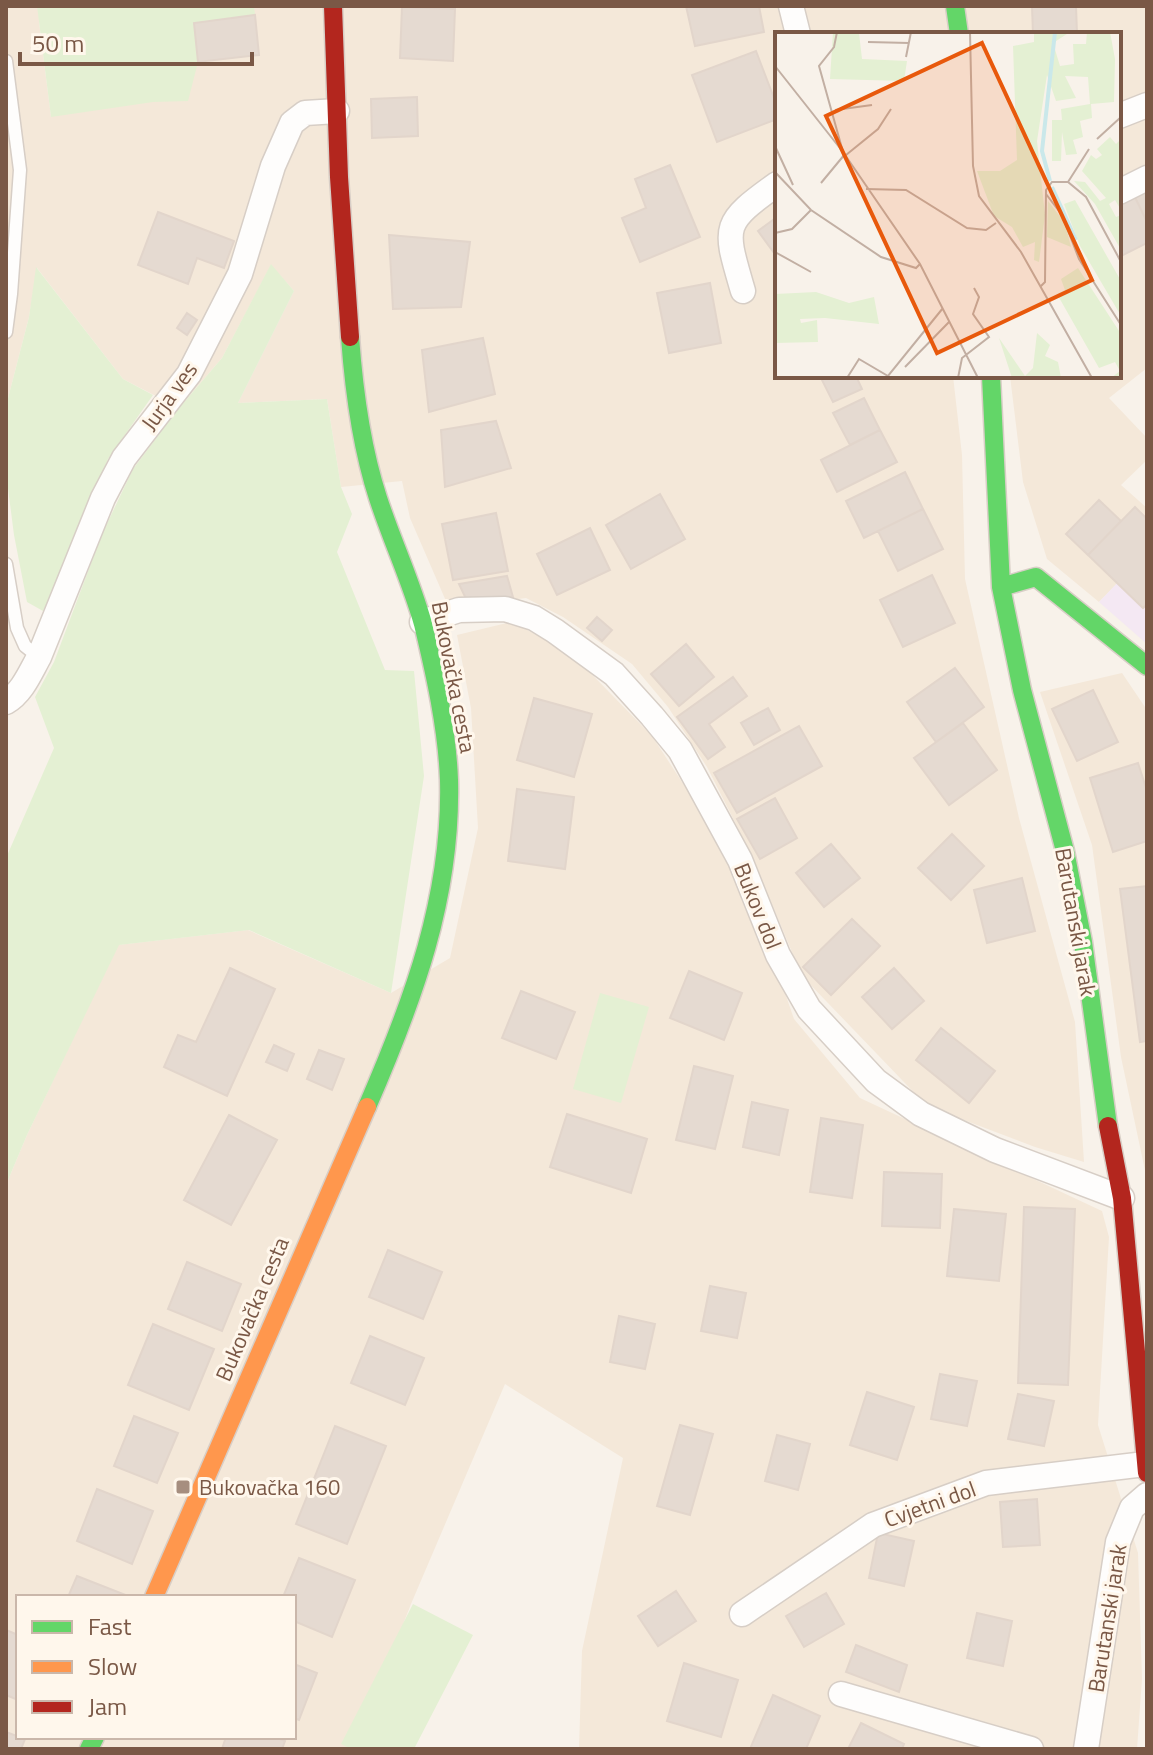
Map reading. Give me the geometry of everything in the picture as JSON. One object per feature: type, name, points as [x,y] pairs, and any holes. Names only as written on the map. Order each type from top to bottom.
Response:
[{"type":"main road","name":"Bukovačka cesta","points":[[155,1595],[399,1034],[437,911],[448,837],[449,778],[441,709],[422,622],[378,498],[362,440],[353,377],[339,177],[333,6]]},
{"type":"main road","points":[[955,6],[959,32]]},
{"type":"main road","name":"Barutanski jarak","points":[[991,378],[1001,587],[1022,690],[1065,851],[1080,926],[1108,1127],[1122,1198],[1146,1468]]},
{"type":"main road","points":[[1001,587],[1036,577],[1147,666]]},
{"type":"street","points":[[791,6],[798,32]]},
{"type":"street","points":[[1121,115],[1147,105]]},
{"type":"street","name":"Jurja ves","points":[[6,702],[26,681],[39,657],[110,484],[124,458],[189,374],[240,274],[273,166],[292,123],[305,113],[337,111]]},
{"type":"street","points":[[1121,191],[1147,178]]},
{"type":"street","points":[[743,291],[731,249],[734,219],[746,206],[775,185]]},
{"type":"street","name":"Bukov dol","points":[[422,622],[459,610],[505,609],[534,618],[614,674],[680,750],[740,860],[778,955],[809,1009],[876,1081],[921,1114],[995,1150],[1122,1198]]},
{"type":"street","name":"Cvjetni dol","points":[[742,1614],[873,1525],[986,1483],[1146,1468]]},
{"type":"street","name":"Barutanski jarak","points":[[1086,1749],[1118,1542],[1132,1508],[1147,1495]]},
{"type":"street","points":[[841,1694],[1031,1749]]},
{"type":"lane","points":[[6,61],[20,170],[6,332]]},
{"type":"lane","points":[[6,564],[17,628],[25,646],[39,657]]},
{"type":"shaded area","points":[[6,6],[141,6],[39,22],[51,117],[157,6],[1147,6],[1147,368],[1109,398],[1147,438],[1147,460],[1121,485],[1147,508],[1147,552],[1099,602],[1047,559],[1023,482],[1010,378],[1121,378],[1121,32],[775,32],[775,378],[953,378],[962,455],[965,579],[1019,818],[1075,1022],[1084,1162],[927,1106],[802,976],[750,852],[707,767],[668,707],[632,664],[563,617],[526,598],[449,608],[410,518],[402,481],[341,487],[327,399],[238,403],[294,291],[271,265],[222,358],[179,408],[123,379],[37,268],[29,317],[6,406]]},
{"type":"shaded area","points":[[1147,552],[1147,644],[1099,602]]},
{"type":"shaded area","points":[[511,622],[569,651],[652,736],[746,880],[794,1019],[860,1098],[1102,1211],[1109,1237],[1098,1425],[1138,1553],[1142,1679],[1137,1749],[579,1749],[582,1651],[623,1458],[505,1384],[411,1604],[354,1749],[6,1749],[6,1185],[27,1135],[118,945],[248,930],[391,993],[450,958],[478,828],[471,708],[457,635]]},
{"type":"shaded area","points":[[1122,673],[1147,710],[1147,1180],[1121,1057],[1092,845],[1040,692]]},
{"type":"green space","points":[[37,6],[254,6],[255,15],[194,23],[198,62],[188,101],[153,102],[51,117]]},
{"type":"green space","points":[[271,264],[294,291],[238,403],[327,399],[341,487],[352,514],[337,552],[385,670],[414,671],[424,776],[391,993],[249,930],[119,945],[6,1185],[6,858],[54,748],[35,697],[54,662],[102,534],[133,469],[222,358]]},
{"type":"green space","points":[[36,267],[123,379],[153,395],[108,459],[43,611],[27,602],[6,473],[6,406],[29,317]]},
{"type":"green space","points":[[600,993],[649,1007],[621,1103],[573,1089]]},
{"type":"green space","points":[[413,1604],[473,1635],[414,1749],[351,1749],[341,1744]]},
{"type":"building","points":[[686,6],[759,6],[764,32],[695,46]]},
{"type":"building","points":[[1032,6],[1076,6],[1077,32],[1033,32]]},
{"type":"building","points":[[402,7],[455,9],[453,61],[400,58]]},
{"type":"building","points":[[255,15],[259,55],[198,62],[194,23]]},
{"type":"building","points":[[756,51],[775,101],[775,120],[717,142],[692,75]]},
{"type":"building","points":[[417,97],[418,136],[372,138],[371,99]]},
{"type":"building","points":[[670,165],[700,237],[640,262],[622,218],[646,208],[635,179]]},
{"type":"building","points":[[1147,184],[1147,222],[1132,191]]},
{"type":"building","points":[[1132,191],[1147,222],[1147,243],[1121,256],[1121,197]]},
{"type":"building","points":[[158,212],[234,241],[224,268],[197,258],[188,284],[138,265]]},
{"type":"building","points":[[775,218],[775,254],[758,231]]},
{"type":"building","points":[[389,235],[470,242],[461,307],[393,309]]},
{"type":"building","points":[[710,283],[721,343],[669,353],[657,293]]},
{"type":"building","points":[[187,313],[197,320],[187,335],[177,328]]},
{"type":"building","points":[[483,338],[495,394],[429,412],[422,350]]},
{"type":"building","points":[[821,378],[857,378],[862,389],[833,402]]},
{"type":"building","points":[[864,398],[880,430],[850,445],[833,413]]},
{"type":"building","points":[[496,421],[511,468],[445,487],[441,430]]},
{"type":"building","points":[[880,430],[897,462],[837,492],[821,460]]},
{"type":"building","points":[[905,472],[923,509],[864,538],[846,501]]},
{"type":"building","points":[[660,494],[685,539],[631,569],[606,525]]},
{"type":"building","points":[[1099,500],[1121,521],[1088,555],[1066,534]]},
{"type":"building","points":[[1135,507],[1147,519],[1147,604],[1143,608],[1088,555]]},
{"type":"building","points":[[923,509],[943,549],[898,571],[878,531]]},
{"type":"building","points":[[496,513],[508,571],[453,580],[442,524]]},
{"type":"building","points":[[590,528],[610,570],[557,595],[537,554]]},
{"type":"building","points":[[932,575],[955,623],[903,647],[880,600]]},
{"type":"building","points":[[507,576],[513,597],[467,601],[459,584]]},
{"type":"building","points":[[597,617],[612,630],[602,641],[587,628]]},
{"type":"building","points":[[686,644],[714,677],[679,706],[651,674]]},
{"type":"building","points":[[955,668],[984,707],[936,742],[907,702]]},
{"type":"building","points":[[733,677],[747,696],[709,724],[725,747],[708,759],[677,717]]},
{"type":"building","points":[[1093,690],[1118,742],[1077,761],[1052,709]]},
{"type":"building","points":[[534,698],[592,714],[574,777],[517,760]]},
{"type":"building","points":[[768,708],[780,730],[754,745],[741,723]]},
{"type":"building","points":[[963,723],[997,770],[949,805],[914,758]]},
{"type":"building","points":[[799,726],[822,766],[737,813],[714,773]]},
{"type":"building","points":[[1138,763],[1147,791],[1147,841],[1113,852],[1090,778]]},
{"type":"building","points":[[517,789],[574,797],[565,869],[508,861]]},
{"type":"building","points":[[775,798],[797,838],[760,859],[737,819]]},
{"type":"building","points":[[952,834],[984,866],[951,900],[918,868]]},
{"type":"building","points":[[831,844],[860,878],[824,907],[796,873]]},
{"type":"building","points":[[1022,878],[1035,931],[987,943],[974,890]]},
{"type":"building","points":[[1147,886],[1147,1041],[1140,1042],[1120,889]]},
{"type":"building","points":[[852,919],[880,946],[831,995],[803,967]]},
{"type":"building","points":[[230,968],[275,989],[227,1096],[164,1067],[178,1035],[196,1042]]},
{"type":"building","points":[[894,968],[924,1001],[892,1029],[862,997]]},
{"type":"building","points":[[689,971],[742,993],[724,1040],[670,1018]]},
{"type":"building","points":[[521,991],[575,1012],[556,1059],[502,1038]]},
{"type":"building","points":[[941,1028],[995,1071],[969,1103],[916,1060]]},
{"type":"building","points":[[274,1045],[294,1054],[287,1071],[266,1062]]},
{"type":"building","points":[[319,1050],[344,1059],[332,1090],[307,1079]]},
{"type":"building","points":[[694,1066],[733,1076],[715,1149],[676,1140]]},
{"type":"building","points":[[752,1102],[788,1110],[779,1155],[743,1147]]},
{"type":"building","points":[[567,1114],[647,1139],[631,1193],[550,1167]]},
{"type":"building","points":[[229,1115],[277,1140],[231,1225],[184,1200]]},
{"type":"building","points":[[821,1118],[863,1125],[852,1198],[810,1192]]},
{"type":"building","points":[[884,1172],[942,1174],[940,1228],[882,1226]]},
{"type":"building","points":[[1024,1207],[1075,1209],[1068,1385],[1018,1383]]},
{"type":"building","points":[[954,1209],[1006,1214],[999,1281],[947,1276]]},
{"type":"building","points":[[388,1250],[442,1272],[423,1319],[369,1297]]},
{"type":"building","points":[[187,1262],[241,1284],[222,1331],[168,1309]]},
{"type":"building","points":[[710,1286],[746,1293],[737,1338],[701,1331]]},
{"type":"building","points":[[619,1316],[655,1324],[645,1369],[610,1362]]},
{"type":"building","points":[[153,1324],[214,1349],[189,1410],[128,1385]]},
{"type":"building","points":[[370,1336],[424,1358],[405,1405],[351,1383]]},
{"type":"building","points":[[940,1374],[977,1381],[967,1426],[931,1419]]},
{"type":"building","points":[[867,1392],[914,1407],[897,1460],[850,1445]]},
{"type":"building","points":[[1018,1394],[1054,1401],[1044,1446],[1008,1439]]},
{"type":"building","points":[[134,1416],[178,1433],[157,1483],[114,1466]]},
{"type":"building","points":[[680,1425],[713,1434],[690,1515],[657,1506]]},
{"type":"building","points":[[335,1426],[386,1446],[347,1544],[296,1524]]},
{"type":"building","points":[[777,1435],[810,1444],[798,1490],[765,1481]]},
{"type":"building","points":[[97,1489],[153,1511],[132,1564],[77,1541]]},
{"type":"building","points":[[1037,1499],[1040,1545],[1003,1547],[1000,1502]]},
{"type":"building","points":[[878,1533],[914,1541],[904,1586],[869,1578]]},
{"type":"building","points":[[299,1558],[355,1580],[332,1637],[296,1622],[296,1595],[284,1595]]},
{"type":"building","points":[[77,1576],[125,1595],[69,1595]]},
{"type":"building","points":[[676,1591],[696,1621],[658,1646],[638,1616]]},
{"type":"building","points":[[826,1593],[844,1624],[804,1647],[786,1616]]},
{"type":"building","points":[[977,1613],[1012,1621],[1003,1666],[967,1658]]},
{"type":"building","points":[[6,1630],[16,1634],[16,1699],[6,1695]]},
{"type":"building","points":[[856,1645],[907,1665],[899,1692],[846,1672]]},
{"type":"building","points":[[684,1663],[738,1680],[721,1737],[667,1721]]},
{"type":"building","points":[[296,1665],[317,1673],[299,1720],[296,1719]]},
{"type":"building","points":[[773,1695],[820,1716],[806,1749],[750,1749]]},
{"type":"building","points":[[861,1723],[904,1744],[902,1749],[848,1749]]},
{"type":"building","points":[[6,1732],[16,1736],[16,1739],[25,1739],[21,1749],[6,1749]]},
{"type":"building","points":[[225,1739],[285,1741],[282,1749],[222,1749]]},
{"type":"traffic: fast","points":[[955,6],[959,32]]},
{"type":"traffic: fast","points":[[350,337],[356,398],[367,459],[423,624],[443,721],[449,780],[444,866],[437,907],[414,988],[367,1107]]},
{"type":"traffic: fast","points":[[991,378],[1001,587],[1022,690],[1065,851],[1083,942],[1108,1126]]},
{"type":"traffic: fast","points":[[1001,587],[1036,577],[1147,666]]},
{"type":"traffic: fast","points":[[89,1749],[94,1739]]},
{"type":"traffic: slow","points":[[155,1595],[367,1107]]},
{"type":"traffic: jam","points":[[333,6],[339,177],[350,337]]},
{"type":"traffic: jam","points":[[1108,1126],[1122,1198],[1147,1473]]},
{"type":"place","name":"Bukovačka 160","points":[[183,1487]]}]
